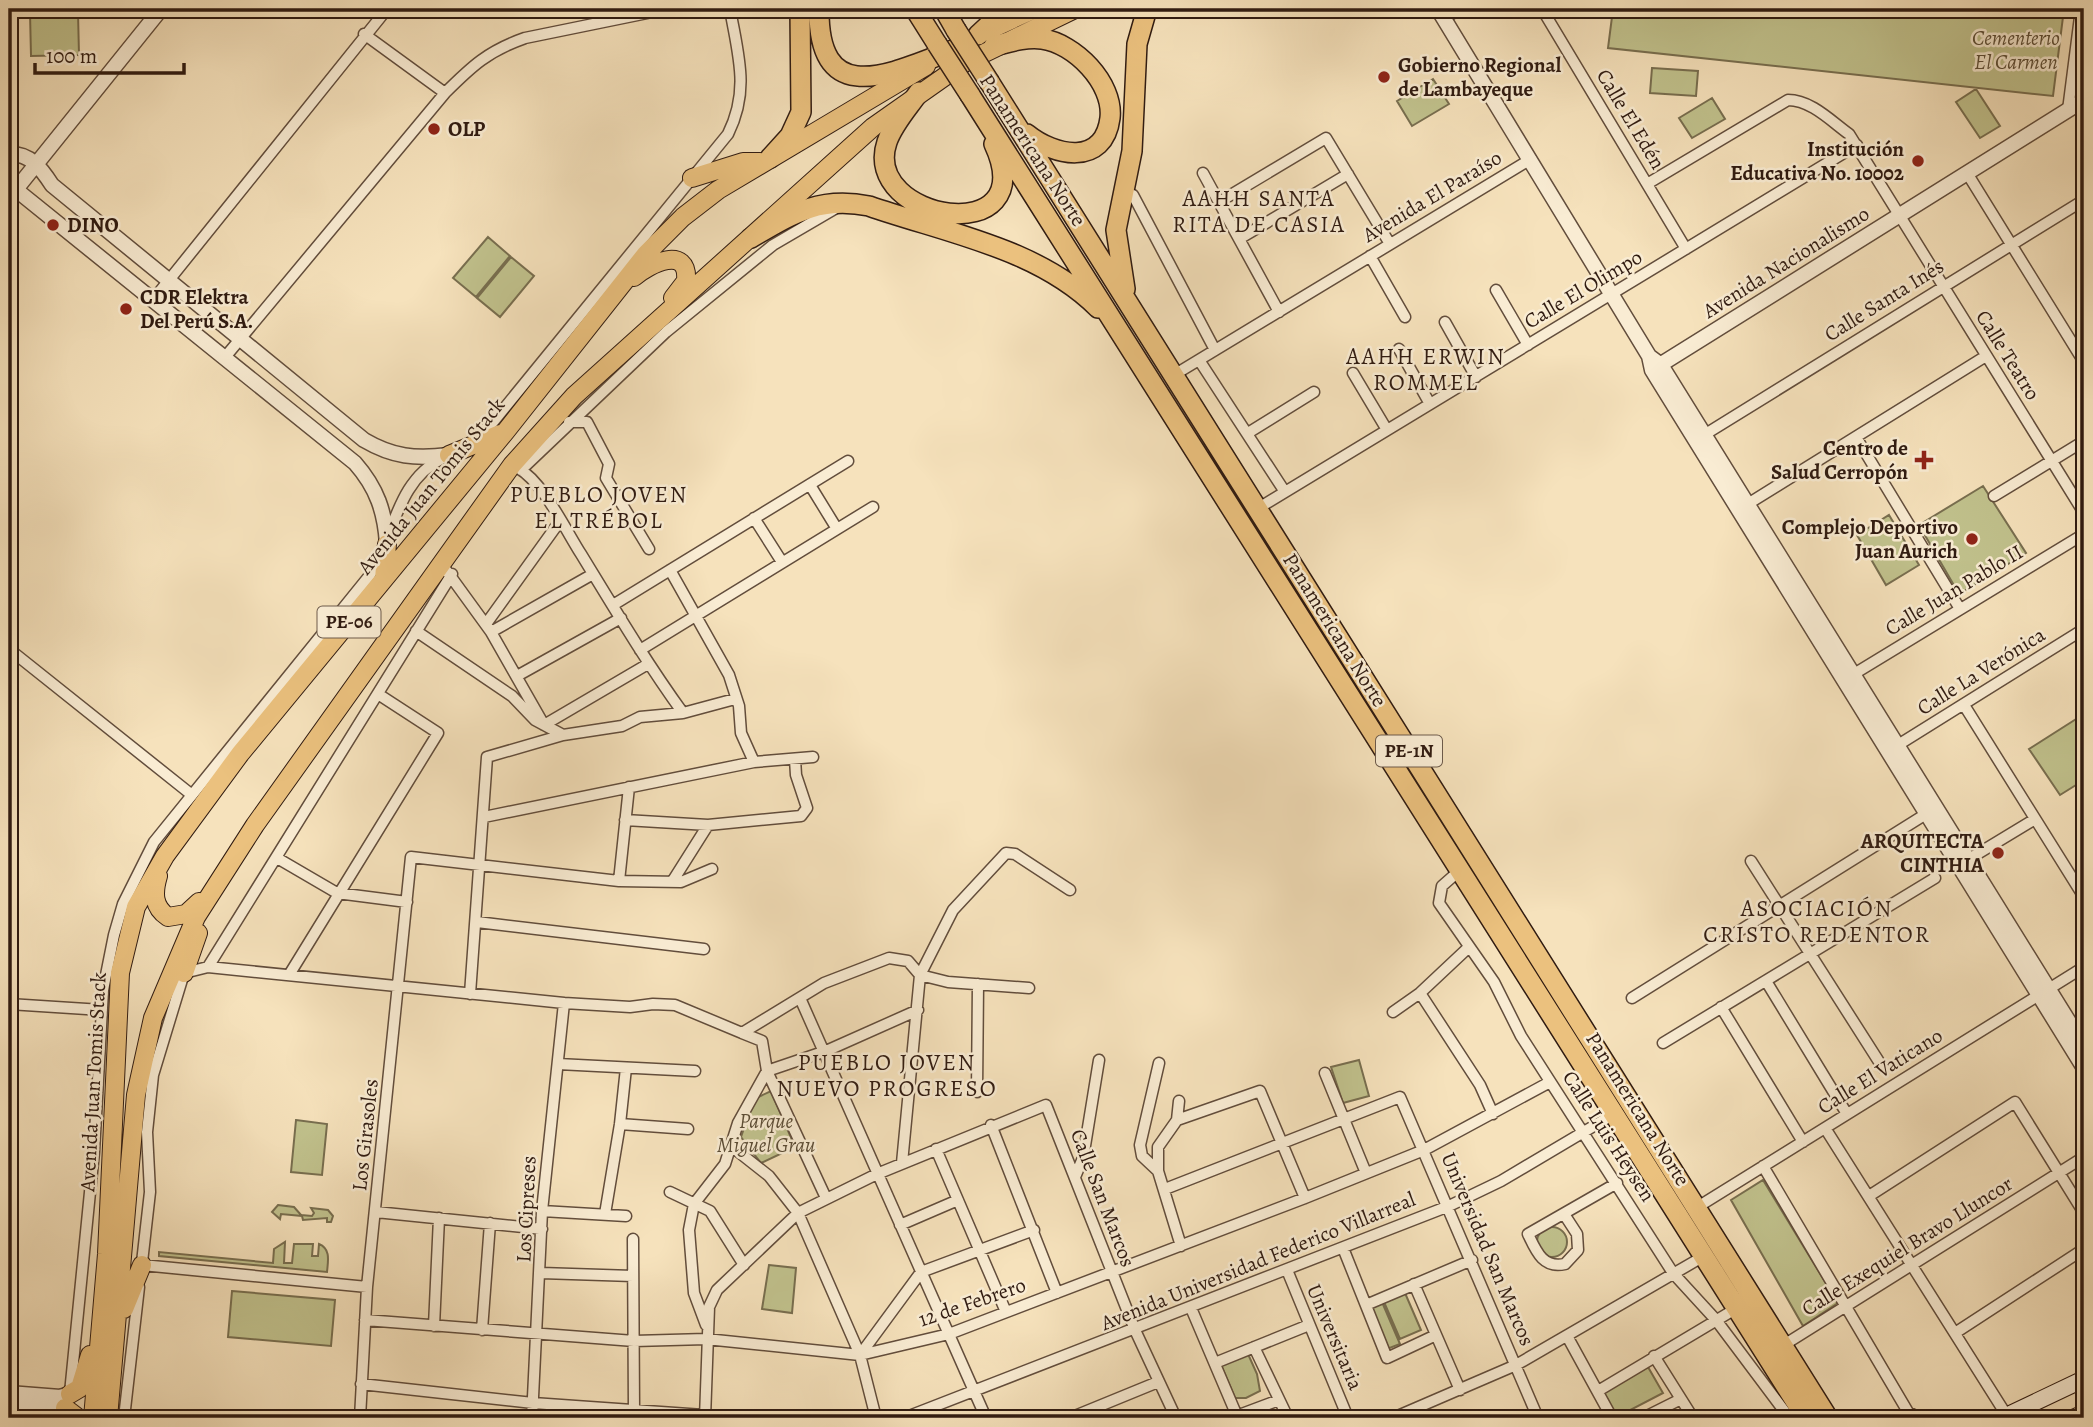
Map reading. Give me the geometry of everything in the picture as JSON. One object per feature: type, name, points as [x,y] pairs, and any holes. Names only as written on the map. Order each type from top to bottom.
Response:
[{"type":"highway","points":[[767,160],[790,136],[801,112],[800,9]]},
{"type":"highway","points":[[819,9],[825,50],[839,70],[849,76],[876,78],[890,75],[945,47]]},
{"type":"highway","name":"Panamericana Norte","points":[[915,9],[945,47],[970,95],[1766,1354],[1828,1418]]},
{"type":"highway","name":"Panamericana Norte","points":[[943,9],[1696,1208],[1797,1412]]},
{"type":"highway","points":[[986,40],[1006,9]]},
{"type":"highway","points":[[1127,300],[1116,230],[1132,151],[1138,44],[1147,9]]},
{"type":"highway","points":[[986,40],[1026,39],[1061,44],[1086,64],[1108,102],[1110,117],[1107,130],[1099,142],[1088,150],[1073,154],[1056,151],[1042,146],[1020,129]]},
{"type":"highway","points":[[919,92],[886,143],[886,168],[890,180],[902,194],[937,211],[974,213],[988,208],[996,200],[1003,180],[1002,167],[985,117]]},
{"type":"highway","points":[[747,242],[790,225],[814,205],[846,202],[869,206],[1032,262],[1072,285],[1120,330]]},
{"type":"main road","name":"Avenida Juan Tomis Stack","points":[[110,1418],[111,1378],[136,1095],[144,1054],[153,1018],[181,947],[225,871],[446,569],[548,421],[650,325],[747,242],[848,148],[986,40],[1034,9]]},
{"type":"main road","name":"Avenida Juan Tomis Stack","points":[[93,1418],[110,1206],[120,972],[136,907],[164,856],[240,754],[506,431],[604,304],[646,254],[683,217],[718,190],[945,47],[986,40],[1075,9]]},
{"type":"main road","points":[[692,178],[743,162],[767,160]]},
{"type":"main road","points":[[604,304],[654,263],[665,259],[679,261],[685,267],[686,281],[650,325]]},
{"type":"main road","name":"PE-06","points":[[449,455],[468,450],[506,431]]},
{"type":"main road","name":"PE-06","points":[[384,580],[387,544]]},
{"type":"main road","points":[[164,856],[154,897],[162,913],[169,918],[177,918],[193,909],[225,871]]},
{"type":"main road","points":[[184,973],[225,871]]},
{"type":"main road","points":[[114,1350],[125,1306],[142,1265]]},
{"type":"main road","points":[[71,1407],[99,1336]]},
{"type":"main road","points":[[2004,1417],[2084,1379]]},
{"type":"main road","points":[[2073,1418],[2084,1413]]},
{"type":"street","points":[[161,9],[11,190],[74,234],[339,449],[366,475],[382,506],[387,544]]},
{"type":"street","points":[[153,300],[364,34],[387,9]]},
{"type":"street","points":[[226,356],[445,93],[474,63],[502,46],[525,38],[667,9]]},
{"type":"street","name":"Avenida Juan Tomis Stack","points":[[71,1407],[94,1152],[102,1010],[114,935],[132,884],[154,842],[370,575],[387,544],[399,506],[425,468],[479,437],[493,422],[728,134],[741,101],[740,61],[730,9]]},
{"type":"street","points":[[1460,9],[1441,14],[1849,677],[1926,814],[2044,992],[2084,1046]]},
{"type":"street","name":"Calle El Edén","points":[[1542,9],[1686,249]]},
{"type":"street","points":[[2068,110],[2081,9]]},
{"type":"street","points":[[364,34],[445,93]]},
{"type":"street","name":"Calle Teatro","points":[[1647,184],[1788,100],[1798,100],[1809,106],[1849,134],[2084,513]]},
{"type":"street","name":"Avenida Nacionalismo","points":[[1654,364],[2084,100]]},
{"type":"street","points":[[1219,202],[1326,138],[1390,244]]},
{"type":"street","name":"Calle El Olimpo","points":[[1257,509],[1857,145]]},
{"type":"street","points":[[9,154],[23,155],[35,162],[52,185],[379,448],[408,458],[449,455]]},
{"type":"street","name":"Avenida El Paraíso","points":[[1174,375],[1531,159]]},
{"type":"street","points":[[1203,173],[1279,312]]},
{"type":"street","points":[[1967,173],[2084,362]]},
{"type":"street","points":[[1239,239],[1348,174]]},
{"type":"street","points":[[1132,195],[1215,350]]},
{"type":"street","name":"Calle Santa Inés","points":[[1704,435],[2084,200]]},
{"type":"street","points":[[74,234],[89,215]]},
{"type":"street","name":"Avenida Juan Tomis Stack","points":[[517,467],[571,422],[666,332],[755,259],[790,225]]},
{"type":"street","points":[[747,242],[755,259]]},
{"type":"street","points":[[1370,256],[1405,317]]},
{"type":"street","points":[[703,280],[724,285]]},
{"type":"street","points":[[1496,290],[1528,345]]},
{"type":"street","points":[[1445,322],[1476,377]]},
{"type":"street","points":[[1399,349],[1430,404]]},
{"type":"street","points":[[1743,507],[1986,356]]},
{"type":"street","points":[[1199,360],[1285,492]]},
{"type":"street","points":[[1654,364],[1704,435],[1743,507]]},
{"type":"street","points":[[1353,373],[1387,430]]},
{"type":"street","points":[[1248,433],[1314,393]]},
{"type":"street","points":[[548,421],[587,422],[609,464],[606,478],[649,549]]},
{"type":"street","points":[[1856,437],[1959,609]]},
{"type":"street","points":[[1994,496],[2084,441]]},
{"type":"street","points":[[613,606],[848,461]]},
{"type":"street","points":[[517,467],[529,474],[648,664],[683,713]]},
{"type":"street","points":[[810,485],[837,529]]},
{"type":"street","points":[[640,650],[873,507]]},
{"type":"street","points":[[754,519],[782,562]]},
{"type":"street","points":[[488,628],[560,521]]},
{"type":"street","name":"Calle Juan Pablo II","points":[[1849,677],[2084,534]]},
{"type":"street","points":[[208,967],[416,631],[446,569],[488,628],[544,726]]},
{"type":"street","points":[[670,570],[729,675],[741,733],[754,762]]},
{"type":"street","points":[[488,628],[593,574]]},
{"type":"street","points":[[517,676],[621,618]]},
{"type":"street","name":"Calle La Verónica","points":[[1898,745],[2084,629]]},
{"type":"street","points":[[416,631],[512,696],[544,726],[563,735]]},
{"type":"street","points":[[9,649],[192,795]]},
{"type":"street","points":[[544,726],[648,664]]},
{"type":"street","points":[[1849,677],[1898,745],[1969,859],[2084,1068]]},
{"type":"street","points":[[289,975],[337,893],[438,733],[378,694]]},
{"type":"street","points":[[470,994],[487,757],[563,735],[622,726],[640,718],[683,713],[736,699]]},
{"type":"street","points":[[1964,705],[2084,897]]},
{"type":"street","points":[[484,817],[754,762],[783,757],[813,757]]},
{"type":"street","points":[[625,820],[708,825],[804,814],[807,808],[796,775],[795,759]]},
{"type":"street","points":[[619,881],[629,787]]},
{"type":"street","points":[[1632,998],[1780,908],[1926,814]]},
{"type":"street","points":[[1969,859],[2035,819]]},
{"type":"street","points":[[672,882],[708,825]]},
{"type":"street","points":[[902,1163],[920,975],[953,910],[1006,853],[1015,854],[1070,890]]},
{"type":"street","name":"Los Girasoles","points":[[360,1418],[367,1287],[411,856],[481,864]]},
{"type":"street","points":[[277,858],[337,893],[407,902]]},
{"type":"street","points":[[1751,861],[1883,1068]]},
{"type":"street","points":[[481,864],[619,881],[681,882],[712,869]]},
{"type":"street","name":"Calle Luis Heysen","points":[[1460,872],[1442,886],[1438,897],[1501,994],[1521,1036],[1550,1082],[1673,1273],[1716,1320],[1766,1354]]},
{"type":"street","points":[[2073,879],[2084,872]]},
{"type":"street","points":[[1663,1043],[1935,878]]},
{"type":"street","points":[[477,922],[704,949]]},
{"type":"street","points":[[1392,1012],[1420,993],[1469,947]]},
{"type":"street","points":[[742,1033],[824,983],[889,958],[908,961],[920,975],[1028,988]]},
{"type":"street","points":[[124,1418],[150,1192],[147,1132],[153,1075],[184,973],[208,967],[564,1003],[630,1007],[675,1005],[762,1041],[767,1071],[826,1198]]},
{"type":"street","name":"Calle El Vaticano","points":[[1696,1208],[2084,967]]},
{"type":"street","points":[[1766,981],[1847,1114]]},
{"type":"street","points":[[977,1092],[978,984]]},
{"type":"street","points":[[1420,993],[1480,1084],[1493,1114]]},
{"type":"street","points":[[800,998],[826,1051],[877,1174],[986,1418]]},
{"type":"street","name":"Los Cipreses","points":[[532,1418],[542,1211],[564,1003]]},
{"type":"street","points":[[9,1004],[102,1010]]},
{"type":"street","points":[[1721,1007],[1802,1142]]},
{"type":"street","points":[[707,1327],[694,1293],[689,1230],[694,1204],[725,1164],[738,1123],[767,1071],[826,1051],[918,1010]]},
{"type":"street","points":[[1074,1177],[1083,1158],[1099,1060]]},
{"type":"street","points":[[1158,1171],[1142,1156],[1140,1146],[1159,1063]]},
{"type":"street","points":[[558,1064],[695,1071]]},
{"type":"street","points":[[605,1214],[626,1068]]},
{"type":"street","points":[[1325,1073],[1366,1173]]},
{"type":"street","name":"12 de Febrero","points":[[365,1320],[634,1341],[706,1339],[860,1355],[949,1334],[1305,1198],[1424,1150],[1550,1082]]},
{"type":"street","points":[[1177,1120],[1260,1091],[1305,1198]]},
{"type":"street","name":"Universidad San Marcos","points":[[1343,1119],[1399,1097],[1449,1206],[1538,1418]]},
{"type":"street","points":[[1179,1101],[1177,1120],[1158,1147],[1158,1171],[1181,1246]]},
{"type":"street","points":[[1869,1196],[2015,1102],[2084,1213]]},
{"type":"street","name":"Calle San Marcos","points":[[991,1125],[1046,1105],[1111,1273],[1176,1418]]},
{"type":"street","name":"Avenida Universidad Federico Villarreal","points":[[904,1418],[975,1393],[1449,1206],[1501,1181],[1614,1114]]},
{"type":"street","points":[[1165,1189],[1343,1119]]},
{"type":"street","points":[[620,1124],[688,1129]]},
{"type":"street","points":[[705,1417],[707,1327],[709,1307],[717,1290],[797,1213],[877,1174],[991,1125],[1057,1293]]},
{"type":"street","points":[[1825,1128],[1914,1266],[2004,1417]]},
{"type":"street","points":[[731,1146],[769,1176],[797,1213],[860,1355],[876,1418]]},
{"type":"street","points":[[936,1149],[1006,1312]]},
{"type":"street","name":"Calle Exequiel Bravo Lluncor","points":[[1766,1354],[1914,1266],[2084,1157]]},
{"type":"street","points":[[1763,1166],[1848,1306],[1908,1412],[1920,1418]]},
{"type":"street","points":[[1577,1234],[1578,1250],[1572,1259],[1559,1265],[1541,1259],[1528,1234],[1617,1183]]},
{"type":"street","points":[[670,1192],[710,1211],[744,1265]]},
{"type":"street","points":[[900,1225],[958,1200]]},
{"type":"street","points":[[542,1211],[626,1216]]},
{"type":"street","points":[[376,1212],[542,1229]]},
{"type":"street","points":[[1564,1214],[1587,1246]]},
{"type":"street","points":[[434,1326],[439,1218]]},
{"type":"street","points":[[482,1330],[489,1223]]},
{"type":"street","points":[[860,1355],[921,1272],[1034,1230]]},
{"type":"street","points":[[634,1239],[634,1409]]},
{"type":"street","points":[[1343,1248],[1387,1358],[1436,1335]]},
{"type":"street","points":[[1955,1333],[2084,1249]]},
{"type":"street","points":[[1393,1418],[1410,1415],[1516,1366],[1704,1256]]},
{"type":"street","points":[[1366,1305],[1472,1260]]},
{"type":"street","points":[[142,1265],[367,1287]]},
{"type":"street","name":"Universitaria","points":[[1287,1270],[1348,1418]]},
{"type":"street","points":[[541,1273],[633,1276]]},
{"type":"street","points":[[1414,1284],[1460,1390]]},
{"type":"street","points":[[1191,1308],[1234,1417],[1279,1400]]},
{"type":"street","points":[[1598,1391],[1737,1308]]},
{"type":"street","points":[[1214,1363],[1309,1325]]},
{"type":"street","points":[[1567,1336],[1612,1418]]},
{"type":"street","points":[[1254,1348],[1288,1418]]},
{"type":"street","points":[[1654,1356],[1693,1418]]},
{"type":"street","points":[[1070,1418],[1158,1382]]},
{"type":"street","points":[[361,1384],[533,1403],[746,1418]]},
{"type":"street","points":[[9,1393],[60,1397],[71,1407]]},
{"type":"street","points":[[1643,1418],[1681,1399]]},
{"type":"street","points":[[9,1404],[71,1407]]},
{"type":"street","points":[[1774,1418],[1797,1412]]},
{"type":"green space","name":"Cementerio El Carmen","points":[[1613,9],[2064,9],[2053,96],[1608,48]]},
{"type":"green space","points":[[78,12],[79,55],[31,56],[30,13]]},
{"type":"green space","points":[[1652,68],[1698,71],[1696,96],[1650,93]]},
{"type":"green space","points":[[1433,79],[1449,104],[1412,126],[1397,101]]},
{"type":"green space","points":[[1976,89],[2000,126],[1980,138],[1956,102]]},
{"type":"green space","points":[[1712,98],[1725,119],[1692,138],[1679,118]]},
{"type":"green space","points":[[488,237],[510,256],[476,297],[453,278]]},
{"type":"green space","points":[[511,257],[534,276],[500,317],[477,298]]},
{"type":"green space","name":"Complejo Deportivo Juan Aurich","points":[[1983,486],[2026,553],[1959,594],[1919,525]]},
{"type":"green space","points":[[1889,515],[1919,565],[1886,585],[1857,535]]},
{"type":"green space","points":[[2084,714],[2084,780],[2060,795],[2029,749]]},
{"type":"green space","points":[[1359,1060],[1369,1096],[1343,1103],[1331,1067]]},
{"type":"green space","name":"Parque Miguel Grau","points":[[771,1091],[795,1147],[761,1163],[741,1137],[754,1099]]},
{"type":"green space","points":[[296,1120],[327,1124],[322,1175],[291,1172]]},
{"type":"green space","points":[[1763,1180],[1838,1303],[1803,1326],[1731,1200]]},
{"type":"green space","points":[[278,1205],[294,1207],[301,1215],[312,1216],[314,1213],[311,1208],[328,1210],[333,1216],[331,1222],[327,1222],[327,1218],[303,1220],[302,1216],[281,1214],[280,1219],[272,1212]]},
{"type":"green space","points":[[1552,1227],[1563,1231],[1567,1242],[1563,1253],[1552,1257],[1541,1253],[1537,1242],[1541,1231]]},
{"type":"green space","points":[[285,1242],[284,1263],[292,1263],[294,1244],[313,1244],[312,1256],[318,1256],[319,1244],[323,1246],[328,1256],[327,1272],[159,1256],[159,1252],[273,1263],[274,1249]]},
{"type":"green space","points":[[769,1265],[796,1268],[792,1313],[762,1309]]},
{"type":"green space","points":[[232,1291],[335,1300],[331,1346],[228,1337]]},
{"type":"green space","points":[[1405,1293],[1421,1330],[1400,1339],[1384,1302]]},
{"type":"green space","points":[[1382,1302],[1400,1344],[1387,1349],[1369,1307]]},
{"type":"green space","points":[[1248,1354],[1257,1374],[1260,1391],[1246,1398],[1235,1398],[1221,1365]]},
{"type":"green space","points":[[1648,1367],[1663,1393],[1617,1417],[1604,1393]]},
{"type":"place","name":"Gobierno Regional de Lambayeque","points":[[1384,77]]},
{"type":"place","name":"OLP","points":[[434,129]]},
{"type":"place","name":"Institución Educativa No. 10002","points":[[1918,161]]},
{"type":"place","name":"DINO","points":[[53,225]]},
{"type":"place","name":"CDR Elektra Del Perú S.A.","points":[[126,309]]},
{"type":"place","name":"Centro de Salud Cerropón","points":[[1924,460]]},
{"type":"place","name":"Complejo Deportivo Juan Aurich","points":[[1972,539]]},
{"type":"place","name":"ARQUITECTA CINTHIA","points":[[1998,853]]},
{"type":"district","name":"AAHH SANTA RITA DE CASIA","points":[[1259,211]]},
{"type":"district","name":"AAHH ERWIN ROMMEL","points":[[1426,369]]},
{"type":"district","name":"PUEBLO JOVEN EL TRÉBOL","points":[[599,507]]},
{"type":"district","name":"ASOCIACIÓN CRISTO REDENTOR","points":[[1817,921]]},
{"type":"district","name":"PUEBLO JOVEN NUEVO PROGRESO","points":[[887,1075]]}]
